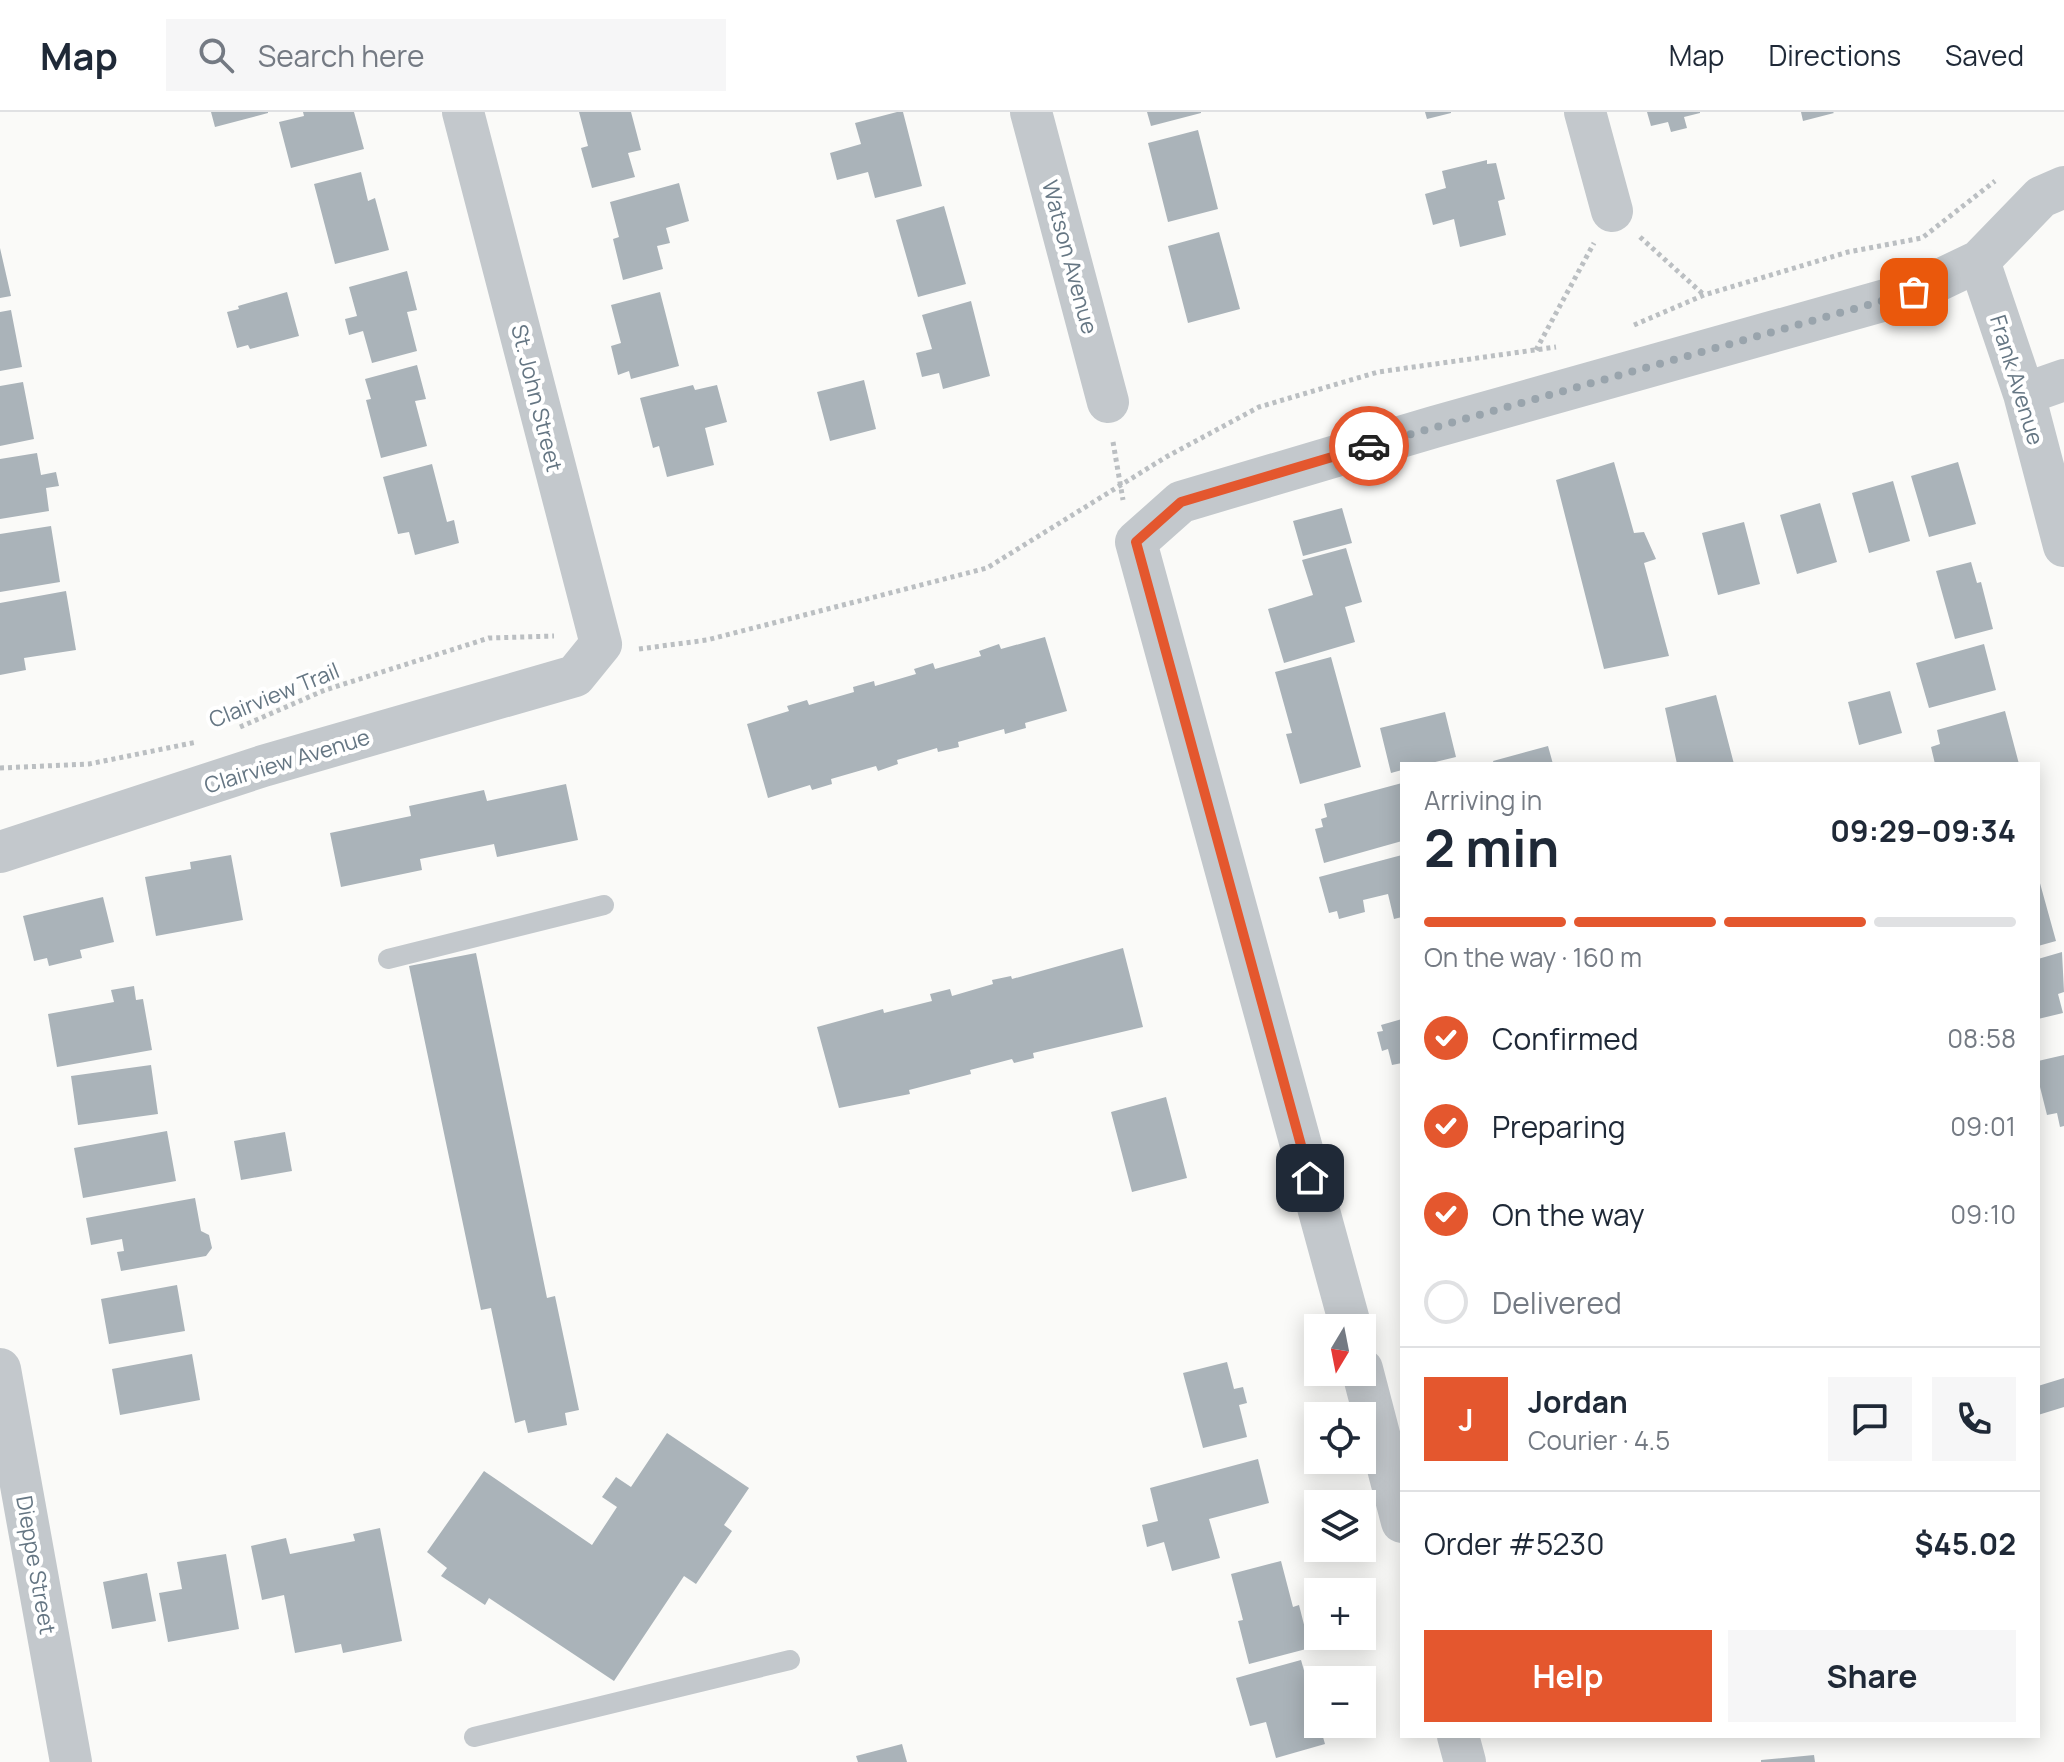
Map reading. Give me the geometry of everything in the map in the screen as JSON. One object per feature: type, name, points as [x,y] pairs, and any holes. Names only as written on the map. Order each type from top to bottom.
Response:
[{"type":"street","name":"St. John Street","points":[[463,112],[601,644],[575,676]]},
{"type":"street","name":"Watson Avenue","points":[[1031,112],[1108,402]]},
{"type":"street","points":[[1585,112],[1612,211]]},
{"type":"street","points":[[1347,1314],[1136,542],[1181,502],[1434,427],[1914,292],[1979,261],[2041,197],[2064,187]]},
{"type":"street","name":"Frank Avenue","points":[[1979,261],[2024,394],[2064,546]]},
{"type":"street","points":[[2024,394],[2064,380]]},
{"type":"street","name":"Clairview Avenue","points":[[0,852],[263,766],[575,676]]},
{"type":"street","name":"Dieppe Street","points":[[0,1369],[71,1762]]},
{"type":"street","points":[[1369,1386],[1392,1442],[1400,1506]]},
{"type":"street","points":[[1459,1738],[1465,1762]]},
{"type":"lane","points":[[388,959],[604,905]]},
{"type":"lane","points":[[474,1737],[790,1660]]},
{"type":"path","points":[[1535,352],[1612,211],[1704,295]]},
{"type":"path","points":[[1108,402],[1119,487],[1136,542]]},
{"type":"path","name":"Clairview Trail","points":[[230,732],[325,690],[489,638],[557,636]]},
{"type":"path","name":"Clairview Trail","points":[[0,768],[89,764],[202,741]]},
{"type":"building","points":[[211,112],[268,112],[268,113],[215,127]]},
{"type":"building","points":[[303,112],[354,112],[364,149],[291,168],[279,122],[304,116]]},
{"type":"building","points":[[579,112],[631,112],[641,150],[628,153],[635,177],[592,188],[581,148],[588,146]]},
{"type":"building","points":[[903,112],[922,186],[875,198],[868,172],[837,180],[830,153],[861,144],[855,123]]},
{"type":"building","points":[[1147,112],[1201,112],[1201,113],[1151,126]]},
{"type":"building","points":[[1425,112],[1451,112],[1451,113],[1427,119]]},
{"type":"building","points":[[1647,112],[1700,113],[1684,117],[1687,128],[1671,132],[1668,122],[1651,126]]},
{"type":"building","points":[[1801,112],[1833,112],[1834,113],[1803,121]]},
{"type":"building","points":[[1198,130],[1218,209],[1168,222],[1148,143]]},
{"type":"building","points":[[1487,160],[1487,164],[1496,163],[1505,199],[1498,201],[1506,235],[1460,247],[1454,219],[1433,225],[1425,194],[1446,188],[1442,171]]},
{"type":"building","points":[[361,172],[368,201],[375,198],[389,250],[335,264],[314,184]]},
{"type":"building","points":[[679,183],[689,221],[666,228],[670,243],[657,246],[663,269],[623,280],[613,239],[619,237],[610,202]]},
{"type":"building","points":[[944,206],[966,284],[918,297],[896,220]]},
{"type":"building","points":[[1219,232],[1240,309],[1188,323],[1168,246]]},
{"type":"building","points":[[0,248],[11,296],[0,298]]},
{"type":"building","points":[[407,271],[417,310],[407,312],[417,351],[372,363],[363,331],[349,335],[345,319],[357,316],[349,287]]},
{"type":"building","points":[[287,292],[299,336],[250,349],[248,345],[237,348],[227,312]]},
{"type":"building","points":[[660,292],[679,366],[631,379],[629,371],[618,375],[611,346],[621,343],[611,305]]},
{"type":"building","points":[[971,301],[990,376],[943,389],[939,373],[922,377],[916,353],[932,349],[922,315]]},
{"type":"building","points":[[11,310],[22,367],[0,371],[0,312]]},
{"type":"building","points":[[417,365],[426,399],[415,401],[427,446],[381,458],[366,400],[371,399],[365,379]]},
{"type":"building","points":[[864,380],[876,429],[830,441],[817,392]]},
{"type":"building","points":[[23,382],[34,439],[0,446],[0,386]]},
{"type":"building","points":[[693,385],[695,390],[717,385],[727,422],[705,428],[714,465],[667,477],[659,446],[653,448],[640,398]]},
{"type":"building","points":[[37,453],[41,475],[56,472],[59,486],[46,488],[49,511],[0,519],[0,459]]},
{"type":"building","points":[[1614,462],[1634,533],[1644,532],[1656,559],[1644,563],[1669,656],[1604,669],[1556,480]]},
{"type":"building","points":[[1958,462],[1976,524],[1929,537],[1911,476]]},
{"type":"building","points":[[432,464],[447,522],[454,520],[459,543],[415,555],[409,532],[398,534],[383,477]]},
{"type":"building","points":[[1893,481],[1910,541],[1869,553],[1852,493]]},
{"type":"building","points":[[1820,503],[1837,562],[1797,574],[1780,515]]},
{"type":"building","points":[[1342,508],[1352,543],[1303,556],[1293,521]]},
{"type":"building","points":[[1744,522],[1760,584],[1718,595],[1702,533]]},
{"type":"building","points":[[51,526],[60,582],[0,592],[0,534]]},
{"type":"building","points":[[1346,548],[1362,602],[1345,607],[1355,642],[1284,663],[1268,609],[1313,595],[1302,560]]},
{"type":"building","points":[[1971,562],[1977,583],[1981,582],[1993,629],[1955,639],[1936,571]]},
{"type":"building","points":[[66,591],[76,650],[24,658],[26,670],[0,675],[0,603]]},
{"type":"building","points":[[1045,637],[1067,711],[1025,723],[1026,728],[1005,734],[1004,729],[958,742],[959,747],[938,752],[937,748],[897,760],[898,764],[878,771],[876,766],[831,779],[832,784],[812,790],[810,785],[768,798],[747,724],[789,711],[787,706],[807,700],[809,705],[854,692],[853,687],[874,681],[875,686],[916,674],[914,669],[933,663],[935,669],[981,656],[979,651],[999,644],[1001,649]]},
{"type":"building","points":[[1984,644],[1996,690],[1929,708],[1916,663]]},
{"type":"building","points":[[1331,657],[1361,767],[1300,784],[1286,734],[1292,733],[1275,672]]},
{"type":"building","points":[[1890,691],[1902,733],[1859,745],[1848,702]]},
{"type":"building","points":[[1716,695],[1733,762],[1677,762],[1665,708]]},
{"type":"building","points":[[2005,711],[2018,762],[1935,762],[1931,747],[1940,744],[1937,730]]},
{"type":"building","points":[[1445,712],[1456,757],[1435,762],[1400,762],[1400,771],[1391,773],[1380,728]]},
{"type":"building","points":[[1548,746],[1552,762],[1493,762]]},
{"type":"building","points":[[566,784],[578,840],[497,857],[494,844],[420,859],[422,870],[341,887],[330,833],[411,816],[409,806],[484,790],[487,801]]},
{"type":"building","points":[[1400,784],[1400,842],[1324,863],[1315,829],[1323,827],[1321,819],[1327,817],[1324,804]]},
{"type":"building","points":[[231,855],[243,920],[156,936],[145,877],[191,869],[190,862]]},
{"type":"building","points":[[1400,856],[1400,918],[1394,919],[1388,894],[1363,900],[1365,912],[1339,919],[1337,911],[1329,913],[1319,877]]},
{"type":"building","points":[[2040,883],[2056,941],[2040,945]]},
{"type":"building","points":[[103,897],[114,942],[80,950],[82,958],[49,966],[47,958],[34,961],[23,916]]},
{"type":"building","points":[[1123,948],[1143,1027],[1033,1053],[1034,1058],[1014,1063],[1012,1059],[970,1070],[971,1074],[909,1090],[910,1094],[839,1108],[817,1027],[883,1009],[884,1013],[932,1001],[930,994],[950,989],[952,996],[993,984],[992,980],[1011,976],[1012,979]]},
{"type":"building","points":[[2062,952],[2064,992],[2058,994],[2063,1013],[2040,1019],[2040,958]]},
{"type":"building","points":[[476,953],[547,1298],[555,1296],[579,1410],[565,1413],[567,1425],[528,1433],[525,1420],[515,1423],[491,1308],[481,1310],[409,966]]},
{"type":"building","points":[[134,986],[136,1000],[143,999],[152,1050],[57,1067],[48,1014],[114,1002],[111,990]]},
{"type":"building","points":[[1400,1020],[1400,1063],[1392,1065],[1388,1049],[1382,1051],[1377,1032],[1383,1031],[1381,1025]]},
{"type":"building","points":[[2064,1055],[2064,1126],[2060,1127],[2057,1113],[2047,1115],[2040,1087],[2040,1061]]},
{"type":"building","points":[[151,1065],[158,1114],[78,1125],[71,1076]]},
{"type":"building","points":[[1166,1097],[1187,1178],[1132,1192],[1111,1112]]},
{"type":"building","points":[[167,1131],[176,1181],[83,1198],[74,1148]]},
{"type":"building","points":[[285,1132],[292,1171],[241,1180],[234,1141]]},
{"type":"building","points":[[195,1198],[201,1231],[209,1235],[212,1248],[206,1256],[121,1271],[117,1252],[124,1251],[122,1239],[91,1245],[86,1218]]},
{"type":"building","points":[[177,1285],[185,1331],[109,1344],[101,1299]]},
{"type":"building","points":[[192,1354],[200,1400],[120,1415],[112,1369]]},
{"type":"building","points":[[1227,1362],[1234,1389],[1243,1387],[1247,1403],[1239,1405],[1247,1437],[1203,1448],[1183,1373]]},
{"type":"building","points":[[2064,1378],[2064,1407],[2040,1414],[2040,1385]]},
{"type":"building","points":[[667,1433],[749,1488],[724,1525],[732,1531],[696,1584],[684,1576],[614,1681],[489,1598],[485,1605],[441,1576],[447,1568],[427,1552],[484,1471],[592,1545],[617,1507],[602,1497],[616,1477],[631,1487]]},
{"type":"building","points":[[1258,1459],[1269,1503],[1209,1519],[1220,1558],[1172,1571],[1164,1542],[1147,1547],[1142,1525],[1158,1521],[1150,1488]]},
{"type":"building","points":[[380,1528],[402,1641],[343,1653],[341,1644],[295,1653],[284,1595],[262,1600],[251,1546],[286,1538],[290,1554],[355,1541],[353,1534]]},
{"type":"building","points":[[226,1554],[239,1629],[168,1642],[159,1593],[182,1589],[177,1562]]},
{"type":"building","points":[[1281,1561],[1293,1607],[1299,1605],[1304,1625],[1304,1650],[1249,1664],[1238,1621],[1243,1620],[1231,1574]]},
{"type":"building","points":[[147,1573],[156,1621],[112,1629],[103,1582]]},
{"type":"building","points":[[1301,1660],[1304,1670],[1304,1738],[1323,1738],[1325,1744],[1276,1758],[1266,1722],[1250,1726],[1236,1678]]},
{"type":"building","points":[[902,1744],[907,1762],[858,1762],[856,1756]]},
{"type":"building","points":[[1814,1755],[1815,1762],[1761,1762],[1761,1760]]},
{"type":"way so far","points":[[1369,446],[1914,292]]},
{"type":"route","points":[[1310,1178],[1136,542],[1181,502],[1369,446]]}]
